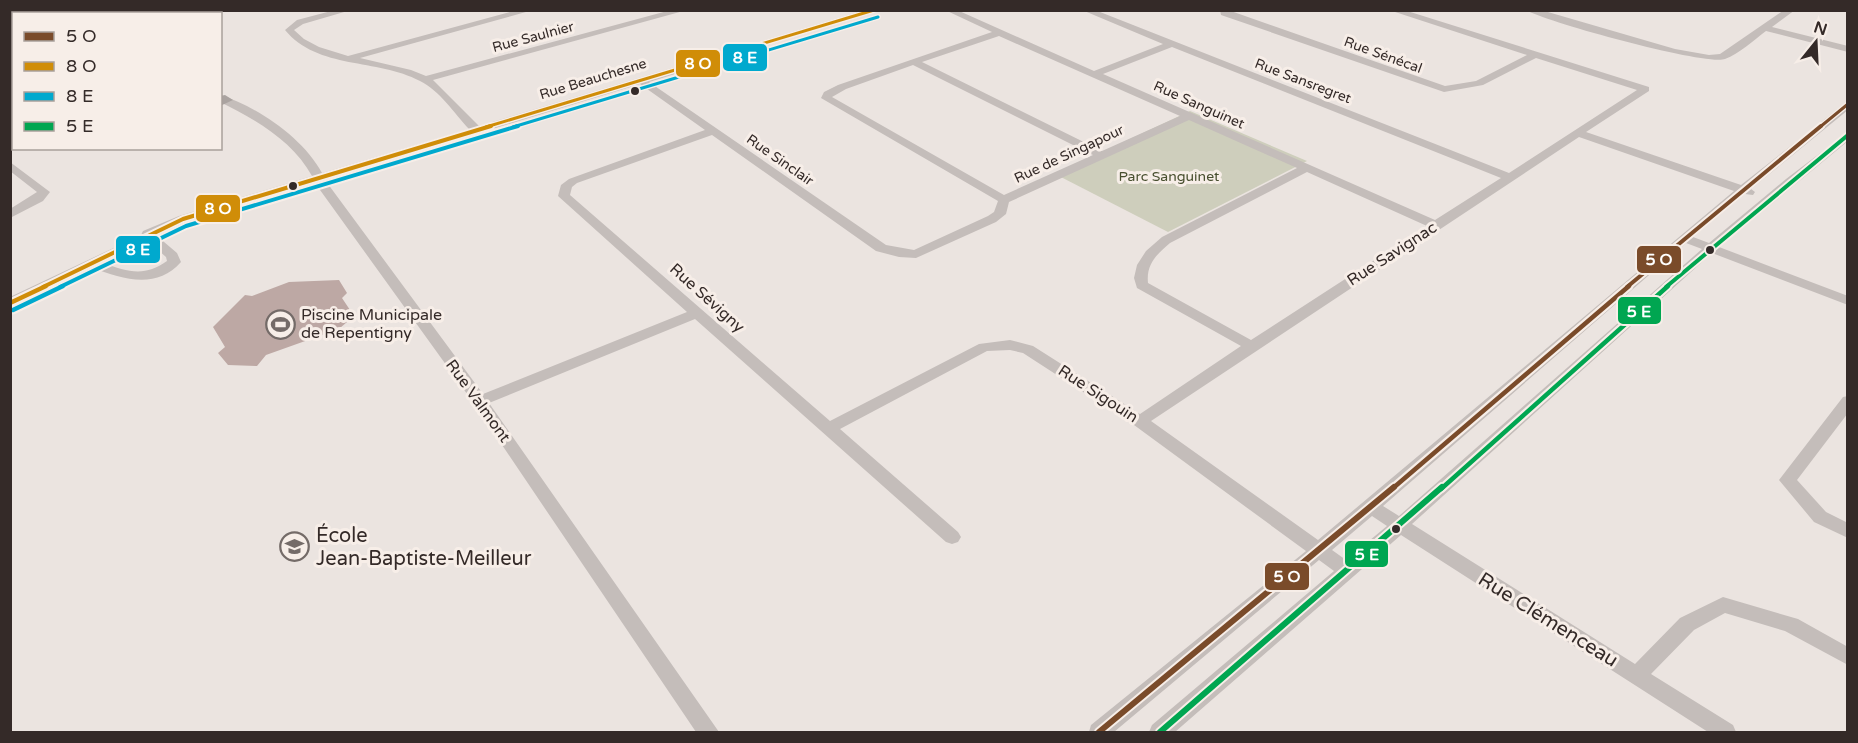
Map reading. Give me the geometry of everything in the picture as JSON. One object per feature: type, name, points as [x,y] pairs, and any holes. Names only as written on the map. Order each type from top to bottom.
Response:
[{"type":"street","points":[[347,10],[300,22],[290,27],[292,34],[311,45],[348,59],[400,69],[426,79],[476,130]]},
{"type":"street","points":[[348,59],[529,10]]},
{"type":"street","name":"Rue Saulnier","points":[[426,79],[683,10]]},
{"type":"street","name":"Rue Beauchesne","points":[[10,303],[147,234],[183,219],[876,10]]},
{"type":"street","name":"Rue Sanguinet","points":[[949,10],[1436,225]]},
{"type":"street","name":"Rue Sansregret","points":[[1086,10],[1510,177]]},
{"type":"street","name":"Rue Sénécal","points":[[1224,10],[1235,17],[1444,90],[1460,90],[1474,86],[1534,55]]},
{"type":"street","points":[[1393,10],[1534,55]]},
{"type":"street","points":[[1530,10],[1674,52],[1709,58],[1722,57],[1791,10]]},
{"type":"street","points":[[1766,28],[1848,49]]},
{"type":"street","points":[[998,33],[842,87],[826,96],[828,102],[1004,200]]},
{"type":"street","points":[[1092,75],[1171,44]]},
{"type":"street","name":"Rue Savignac","points":[[1140,421],[1645,89],[1534,55]]},
{"type":"street","points":[[914,62],[1101,155]]},
{"type":"street","name":"Rue Sinclair","points":[[640,80],[881,248],[907,255]]},
{"type":"street","name":"Rue Valmont","points":[[222,100],[274,129],[305,159],[415,316],[480,401],[708,732]]},
{"type":"street","points":[[1099,732],[1371,507],[1684,238],[1848,104]]},
{"type":"street","name":"Rue de Singapour","points":[[907,255],[916,254],[992,219],[1000,214],[1004,200],[1188,116]]},
{"type":"street","points":[[1824,124],[1848,133]]},
{"type":"street","name":"Rue Sévigny","points":[[713,131],[573,181],[567,185],[564,196],[952,537]]},
{"type":"street","points":[[1578,133],[1766,198]]},
{"type":"street","points":[[1160,732],[1399,526],[1557,382],[1766,198],[1848,133]]},
{"type":"street","points":[[10,165],[44,192],[39,198],[10,214]]},
{"type":"street","points":[[1251,346],[1142,285],[1140,275],[1149,253],[1166,240],[1306,168]]},
{"type":"street","points":[[92,263],[136,278],[154,275],[174,262],[172,256],[147,234]]},
{"type":"street","points":[[1684,238],[1848,301]]},
{"type":"street","points":[[480,401],[697,313]]},
{"type":"street","name":"Rue Sigouin","points":[[828,429],[984,347],[1010,345],[1028,349],[1140,421],[1346,570]]},
{"type":"street","points":[[1848,401],[1787,480],[1820,517],[1848,531]]},
{"type":"street","name":"Rue Clémenceau","points":[[1371,507],[1725,732]]},
{"type":"street","points":[[1636,676],[1687,624],[1723,605],[1791,625],[1848,657]]},
{"type":"green space","name":"Parc Sanguinet","points":[[1190,111],[1307,161],[1168,232],[1055,174]]},
{"type":"building","name":"Piscine Municipale de Repentigny","points":[[339,280],[347,293],[342,298],[354,316],[340,328],[333,327],[322,335],[266,355],[257,366],[228,365],[218,353],[225,347],[213,327],[245,295],[252,296],[289,282]]},
{"type":"transit line","points":[[10,303],[183,219],[874,10]]},
{"type":"transit line","points":[[13,310],[186,226],[878,17]]},
{"type":"transit line","points":[[1099,732],[1371,507],[1684,238],[1848,104]]},
{"type":"transit line","points":[[1160,732],[1399,526],[1676,278],[1848,135]]},
{"type":"place","name":"Piscine Municipale de Repentigny","points":[[280,324]]},
{"type":"place","name":"École Jean-Baptiste-Meilleur","points":[[295,547]]}]
